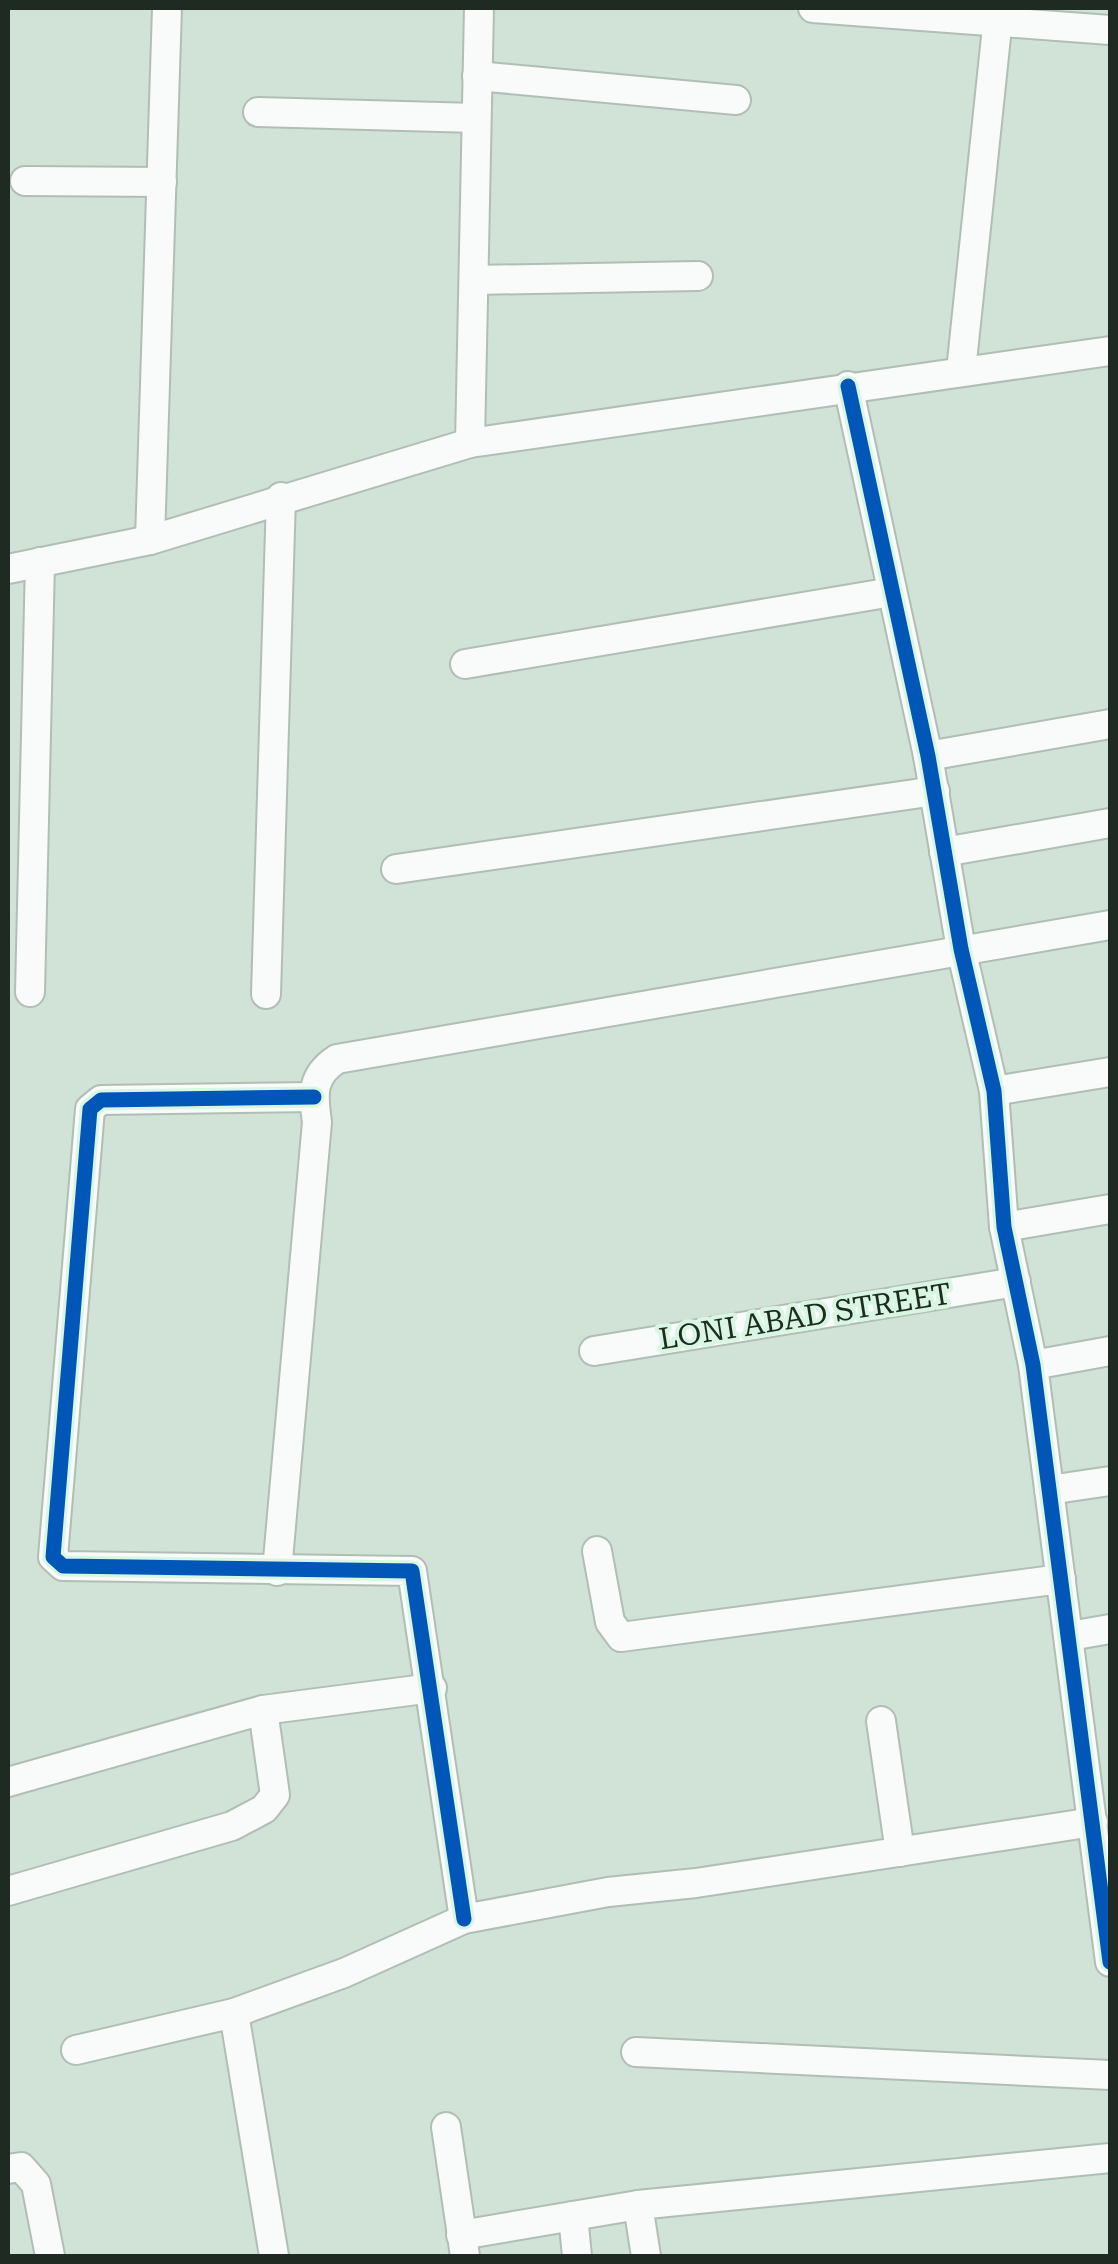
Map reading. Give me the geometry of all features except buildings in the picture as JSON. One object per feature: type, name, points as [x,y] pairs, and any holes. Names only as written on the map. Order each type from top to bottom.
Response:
[{"type":"street","points":[[150,540],[168,8]]},
{"type":"street","points":[[470,443],[479,8]]},
{"type":"street","points":[[813,8],[998,14],[1110,30]]},
{"type":"street","points":[[961,371],[998,14]]},
{"type":"street","points":[[476,76],[736,100]]},
{"type":"street","points":[[258,112],[476,118]]},
{"type":"street","points":[[25,180],[162,182]]},
{"type":"street","points":[[474,280],[698,276]]},
{"type":"street","points":[[8,569],[150,540],[281,497],[470,443],[1110,351]]},
{"type":"street","points":[[848,386],[928,756],[961,949],[994,1091],[1004,1227],[1033,1364],[1070,1636],[1099,1767],[1093,1822],[1106,1887],[1110,1962]]},
{"type":"street","points":[[266,994],[281,497]]},
{"type":"street","points":[[30,992],[40,562]]},
{"type":"street","points":[[466,664],[892,592]]},
{"type":"street","points":[[928,756],[1110,724]]},
{"type":"street","points":[[396,869],[935,792]]},
{"type":"street","points":[[944,852],[1110,823]]},
{"type":"street","points":[[277,1571],[317,1122],[316,1079],[336,1059],[1110,924]]},
{"type":"street","points":[[994,1091],[1110,1072]]},
{"type":"street","points":[[314,1097],[102,1100],[90,1108],[52,1557],[63,1566],[412,1571],[464,1919]]},
{"type":"street","points":[[1004,1227],[1110,1209]]},
{"type":"street","name":"LONI ABAD STREET","points":[[594,1351],[1016,1282]]},
{"type":"street","points":[[1033,1364],[1110,1351]]},
{"type":"street","points":[[1049,1490],[1110,1481]]},
{"type":"street","points":[[597,1551],[610,1622],[621,1637],[1061,1579]]},
{"type":"street","points":[[1070,1636],[1110,1628]]},
{"type":"street","points":[[8,1782],[263,1710],[432,1688]]},
{"type":"street","points":[[8,1891],[232,1826],[264,1809],[274,1795],[263,1710]]},
{"type":"street","points":[[881,1721],[900,1852]]},
{"type":"street","points":[[76,2050],[234,2013],[344,1973],[464,1919],[608,1892],[1093,1822]]},
{"type":"street","points":[[234,2013],[274,2256]]},
{"type":"street","points":[[636,2052],[1110,2075]]},
{"type":"street","points":[[446,2128],[463,2246],[573,2216],[638,2205],[1110,2158]]},
{"type":"street","points":[[8,2169],[21,2167],[36,2184],[50,2256]]},
{"type":"street","points":[[638,2205],[646,2256]]},
{"type":"street","points":[[573,2216],[578,2256]]},
{"type":"cycle path","points":[[848,386],[928,756],[961,949],[994,1091],[1004,1227],[1033,1365],[1110,1962]]},
{"type":"cycle path","points":[[314,1097],[101,1100],[90,1109],[53,1557],[63,1566],[412,1571],[464,1919]]}]
